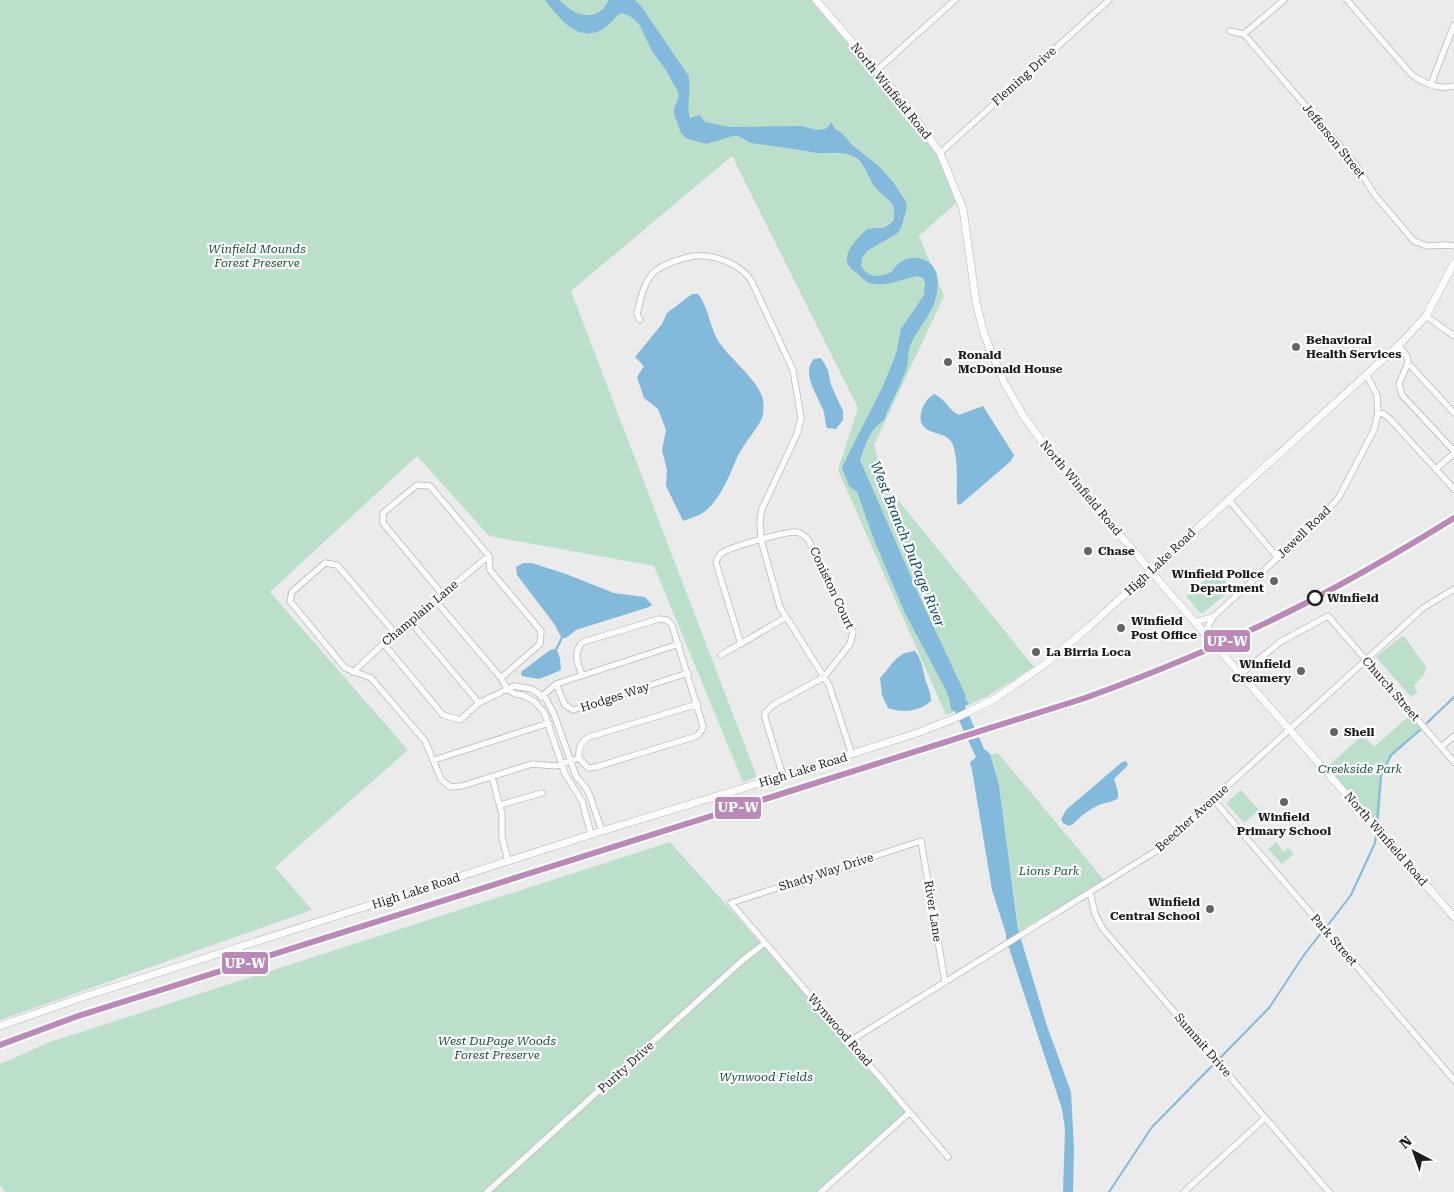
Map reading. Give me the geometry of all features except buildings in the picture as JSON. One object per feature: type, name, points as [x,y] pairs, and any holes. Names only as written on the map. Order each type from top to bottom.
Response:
[{"type":"street","name":"North Winfield Road","points":[[816,0],[915,117],[940,153],[962,209],[980,318],[989,348],[1004,382],[1024,417],[1052,455],[1194,622],[1242,674],[1454,917]]},
{"type":"street","points":[[876,71],[955,0]]},
{"type":"street","name":"Fleming Drive","points":[[940,153],[1109,0]]},
{"type":"street","points":[[1230,31],[1244,34],[1284,0]]},
{"type":"street","points":[[1347,0],[1404,68],[1416,77],[1431,84],[1443,87],[1454,86]]},
{"type":"street","points":[[1431,84],[1454,25]]},
{"type":"street","name":"Jefferson Street","points":[[1244,34],[1357,166],[1374,194],[1414,241],[1427,246],[1454,246]]},
{"type":"street","points":[[640,320],[637,314],[648,280],[657,270],[667,264],[695,256],[710,257],[739,267],[752,282],[793,370],[801,418],[797,434],[762,509],[760,520],[761,540],[776,597],[786,618],[833,694],[852,755]]},
{"type":"street","name":"High Lake Road","points":[[0,1026],[57,1005],[592,834],[852,755],[917,733],[973,710],[1014,686],[1090,626],[1398,345],[1426,316],[1454,263]]},
{"type":"street","points":[[1426,316],[1454,336]]},
{"type":"street","points":[[1398,345],[1407,356],[1408,363],[1399,384],[1402,395],[1454,452],[1436,469]]},
{"type":"street","points":[[1408,363],[1454,413]]},
{"type":"street","points":[[1366,374],[1376,395],[1378,416],[1384,414],[1390,418],[1454,489]]},
{"type":"street","name":"Jewell Road","points":[[1205,633],[1213,617],[1320,519],[1339,497],[1374,430],[1378,416]]},
{"type":"street","points":[[442,594],[383,523],[383,513],[417,485],[430,486],[489,556],[490,570],[541,631],[540,644],[502,678]]},
{"type":"street","points":[[1228,499],[1278,558]]},
{"type":"street","name":"Coniston Court","points":[[761,540],[796,532],[806,536],[854,632],[850,644],[824,677]]},
{"type":"street","points":[[741,644],[716,563],[718,556],[724,552],[761,540]]},
{"type":"street","name":"Champlain Lane","points":[[353,672],[395,633],[489,556]]},
{"type":"street","points":[[395,633],[337,564],[325,563],[292,592],[290,602],[345,668],[371,678],[425,741],[441,779],[450,788],[458,788],[532,764],[556,766],[579,758]]},
{"type":"street","name":"Beecher Avenue","points":[[850,1041],[1156,851],[1423,608],[1454,589]]},
{"type":"street","points":[[435,600],[502,678],[507,688],[515,694],[523,695],[537,703],[544,712],[568,780],[582,801],[592,834]]},
{"type":"street","name":"Church Street","points":[[1242,674],[1280,642],[1328,616],[1454,762]]},
{"type":"street","name":"Jewell Road","points":[[1194,622],[1213,617]]},
{"type":"street","points":[[721,655],[786,618]]},
{"type":"street","points":[[582,675],[576,655],[580,645],[586,641],[662,619],[670,622],[679,644],[698,704],[704,726],[696,736],[588,768],[579,758],[578,750],[588,737],[698,704]]},
{"type":"street","points":[[410,621],[480,703]]},
{"type":"street","points":[[384,644],[443,715],[460,720],[480,703],[514,686],[532,690],[546,699],[554,714],[576,776],[590,796],[602,831]]},
{"type":"street","points":[[537,703],[556,684],[679,644]]},
{"type":"street","name":"Hodges Way","points":[[556,684],[565,704],[573,710],[688,674]]},
{"type":"street","points":[[783,776],[765,718],[766,713],[773,706],[824,677]]},
{"type":"street","points":[[434,760],[549,723]]},
{"type":"street","points":[[1441,747],[1454,736]]},
{"type":"street","points":[[492,776],[502,814],[502,837],[508,861]]},
{"type":"street","points":[[500,804],[542,793]]},
{"type":"street","name":"Park Street","points":[[1213,800],[1454,1080]]},
{"type":"street","name":"Shady Way Drive","points":[[731,903],[921,841]]},
{"type":"street","name":"River Lane","points":[[921,841],[945,982]]},
{"type":"street","name":"Summit Drive","points":[[1090,892],[1095,914],[1104,929],[1329,1192]]},
{"type":"street","name":"Wynwood Road","points":[[731,903],[948,1157]]},
{"type":"street","name":"Purity Drive","points":[[487,1192],[744,959],[765,943]]},
{"type":"street","points":[[822,1192],[910,1112]]},
{"type":"street","points":[[1184,1192],[1265,1118]]},
{"type":"green space","name":"Winfield Mounds Forest Preserve","points":[[0,0],[811,0],[874,74],[937,155],[956,203],[919,236],[944,296],[874,445],[885,484],[1034,667],[986,697],[946,715],[838,470],[858,408],[732,156],[571,291],[757,777],[743,782],[654,566],[489,536],[417,456],[270,592],[408,750],[275,867],[312,910],[0,1020]]},
{"type":"green space","points":[[1214,573],[1216,576],[1221,576],[1232,589],[1203,613],[1200,613],[1186,596]]},
{"type":"green space","points":[[1404,636],[1427,668],[1424,675],[1414,685],[1417,692],[1411,697],[1376,657]]},
{"type":"green space","name":"Creekside Park","points":[[1410,715],[1423,729],[1392,756],[1382,777],[1379,826],[1327,767],[1363,735],[1374,747]]},
{"type":"green space","name":"Lions Park","points":[[998,753],[1104,880],[1019,931],[999,785],[990,754]]},
{"type":"green space","points":[[1241,790],[1259,810],[1244,823],[1226,803]]},
{"type":"green space","name":"West DuPage Woods Forest Preserve","points":[[670,842],[764,947],[905,1112],[817,1192],[5,1192],[0,1185],[0,1064],[50,1042]]},
{"type":"green space","points":[[1276,842],[1284,852],[1288,848],[1294,854],[1282,864],[1268,849]]},
{"type":"water","points":[[545,0],[559,0],[579,14],[590,15],[602,10],[609,0],[635,0],[688,75],[690,118],[700,115],[705,122],[729,127],[801,126],[817,130],[825,129],[831,122],[835,129],[842,133],[852,145],[880,167],[906,202],[907,208],[898,233],[867,251],[862,258],[861,266],[871,275],[879,276],[892,272],[896,266],[907,259],[920,258],[926,260],[931,264],[937,276],[937,294],[910,347],[907,367],[884,420],[871,433],[860,460],[922,602],[966,696],[965,699],[969,704],[954,711],[951,710],[949,696],[905,613],[875,542],[857,492],[849,486],[842,467],[883,386],[896,354],[901,329],[924,295],[925,283],[923,278],[918,276],[886,284],[872,284],[851,268],[847,261],[847,256],[852,246],[867,229],[882,228],[894,220],[892,204],[873,184],[861,162],[848,154],[818,153],[751,143],[738,136],[706,144],[686,138],[681,133],[674,114],[679,96],[678,92],[666,70],[652,51],[639,24],[630,16],[621,13],[603,29],[594,33],[577,31],[563,21]]},
{"type":"water","points":[[692,294],[698,294],[702,299],[714,333],[721,345],[759,389],[763,398],[763,410],[762,418],[745,444],[727,481],[714,502],[702,513],[683,521],[666,486],[667,470],[662,450],[666,430],[658,409],[644,398],[637,377],[644,366],[635,357],[662,324],[667,313]]},
{"type":"water","points":[[821,358],[828,370],[831,385],[843,411],[843,420],[836,429],[827,428],[824,412],[810,378],[810,365],[814,359]]},
{"type":"water","points":[[934,394],[959,415],[983,406],[1014,455],[1011,461],[958,505],[957,466],[953,445],[947,438],[931,432],[921,423],[922,409],[927,400]]},
{"type":"water","points":[[523,563],[532,563],[566,574],[614,593],[645,597],[652,605],[576,630],[566,638],[563,638],[557,650],[561,669],[559,671],[539,679],[522,676],[521,672],[550,650],[555,649],[561,637],[555,625],[517,575],[516,567]]},
{"type":"water","points":[[915,651],[922,664],[931,701],[926,705],[910,710],[899,711],[888,708],[882,695],[880,678],[895,660],[903,654]]},
{"type":"water","points":[[986,750],[990,754],[999,785],[1018,929],[1047,1026],[1071,1092],[1074,1149],[1073,1192],[1063,1192],[1065,1129],[1062,1109],[1006,939],[992,890],[970,762]]},
{"type":"water","points":[[1126,761],[1128,765],[1114,779],[1118,798],[1092,809],[1069,826],[1063,823],[1061,819],[1066,810],[1122,762]]},
{"type":"waterway","name":"West Branch DuPage River","points":[[953,694],[986,766]]},
{"type":"waterway","points":[[1427,723],[1454,697]]},
{"type":"waterway","points":[[1377,821],[1381,775],[1391,755],[1420,730]]},
{"type":"waterway","points":[[1328,925],[1351,895],[1375,843],[1376,834]]},
{"type":"waterway","points":[[1220,1058],[1269,1008],[1321,933]]},
{"type":"waterway","points":[[1109,1192],[1152,1127],[1213,1065]]},
{"type":"railway","points":[[0,1049],[79,1020],[1081,704],[1178,666],[1272,623],[1364,575],[1454,522]]},
{"type":"transit line","name":"UP-W","points":[[0,1045],[78,1016],[1085,698],[1195,655],[1276,618],[1360,574],[1454,518]]},
{"type":"place","name":"Behavioral Health Services","points":[[1296,347]]},
{"type":"place","name":"Ronald McDonald House","points":[[948,362]]},
{"type":"place","name":"Chase","points":[[1088,551]]},
{"type":"place","name":"Winfield Police Department","points":[[1274,581]]},
{"type":"place","name":"Winfield","points":[[1315,598]]},
{"type":"place","name":"Winfield Post Office","points":[[1121,628]]},
{"type":"place","name":"La Birria Loca","points":[[1036,652]]},
{"type":"place","name":"Winfield Creamery","points":[[1301,671]]},
{"type":"place","name":"Shell","points":[[1334,732]]},
{"type":"place","name":"Winfield Primary School","points":[[1284,802]]},
{"type":"place","name":"Winfield Central School","points":[[1210,909]]},
{"type":"park label","name":"Wynwood Fields","points":[[766,1077]]}]
